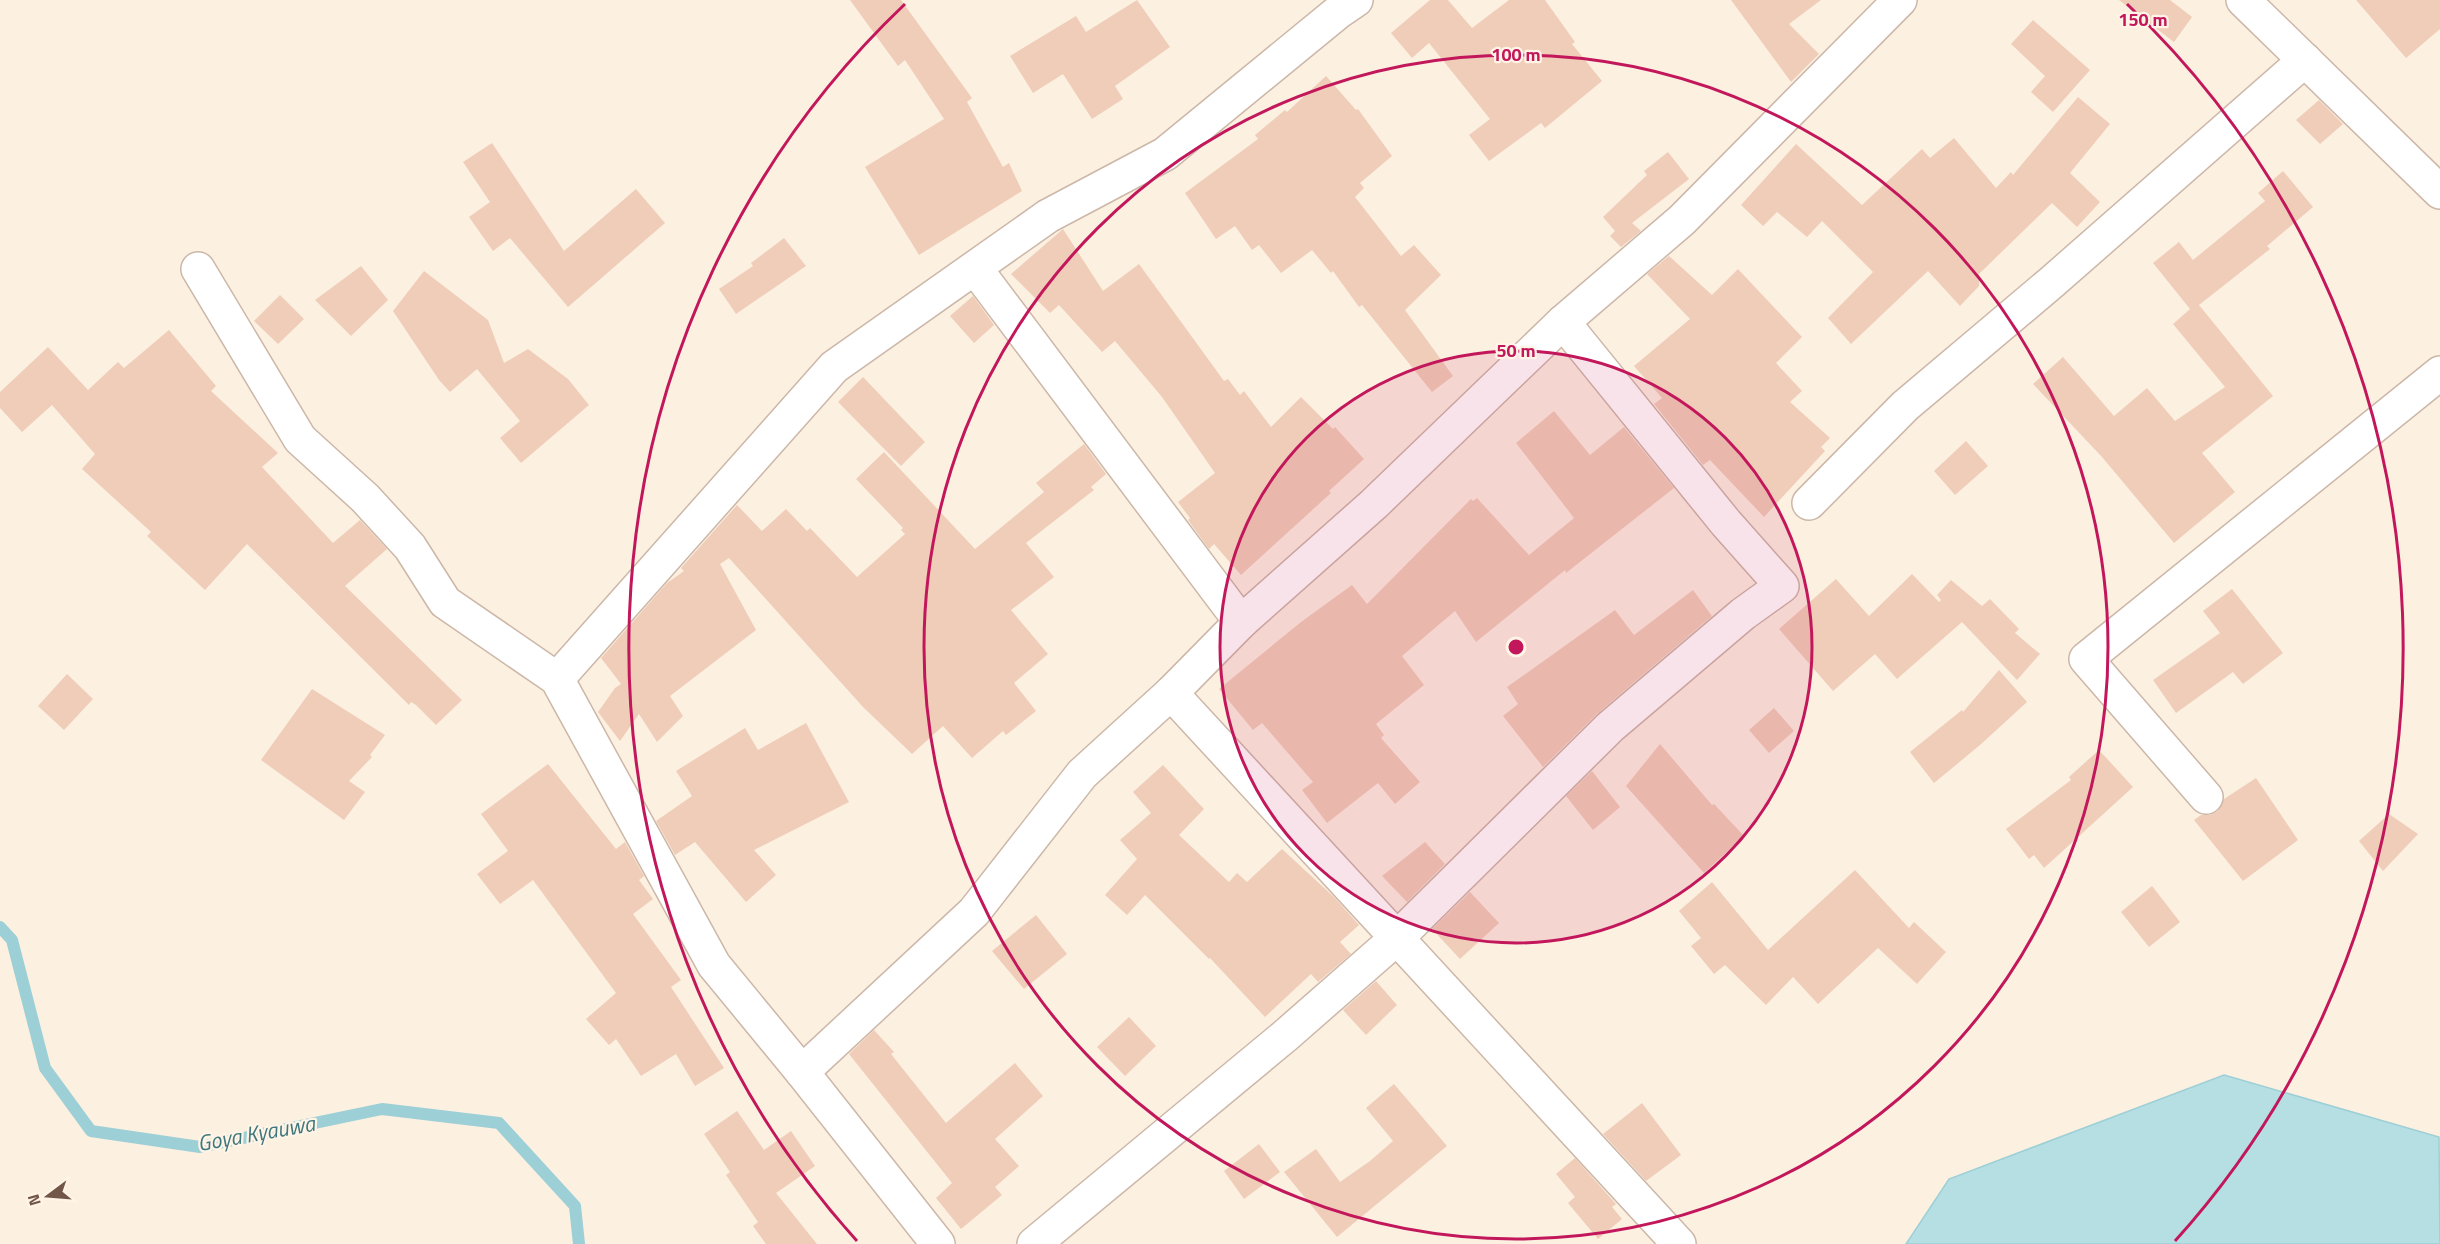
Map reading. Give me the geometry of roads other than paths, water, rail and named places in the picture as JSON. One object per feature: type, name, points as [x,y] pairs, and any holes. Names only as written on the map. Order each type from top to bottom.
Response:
[{"type":"street","points":[[557,679],[834,367],[1048,216],[1165,154],[1337,13],[1356,0]]},
{"type":"street","points":[[802,1072],[974,912],[1082,774],[1172,693],[1241,622],[1374,504],[1563,322],[1682,220],[1900,0]]},
{"type":"street","points":[[2253,3],[2306,60],[2440,192]]},
{"type":"street","points":[[1809,503],[1905,406],[2052,282],[2306,60]]},
{"type":"street","points":[[975,267],[1241,622]]},
{"type":"street","points":[[198,269],[300,440],[365,498],[410,547],[445,603],[557,679],[714,965],[938,1244]]},
{"type":"street","points":[[1034,1244],[1285,1036],[1398,938],[1610,726],[1743,614],[1782,586],[1726,523],[1563,322]]},
{"type":"street","points":[[2206,797],[2086,659],[2440,373]]},
{"type":"street","points":[[1172,693],[1679,1244]]},
{"type":"water","points":[[2224,1075],[2439,1137],[2440,1244],[1906,1244],[1949,1179]]},
{"type":"waterway","name":"Goya Kyauwa","points":[[0,927],[12,940],[45,1068],[91,1131],[200,1147],[382,1109],[499,1123],[575,1206],[579,1244]]}]
